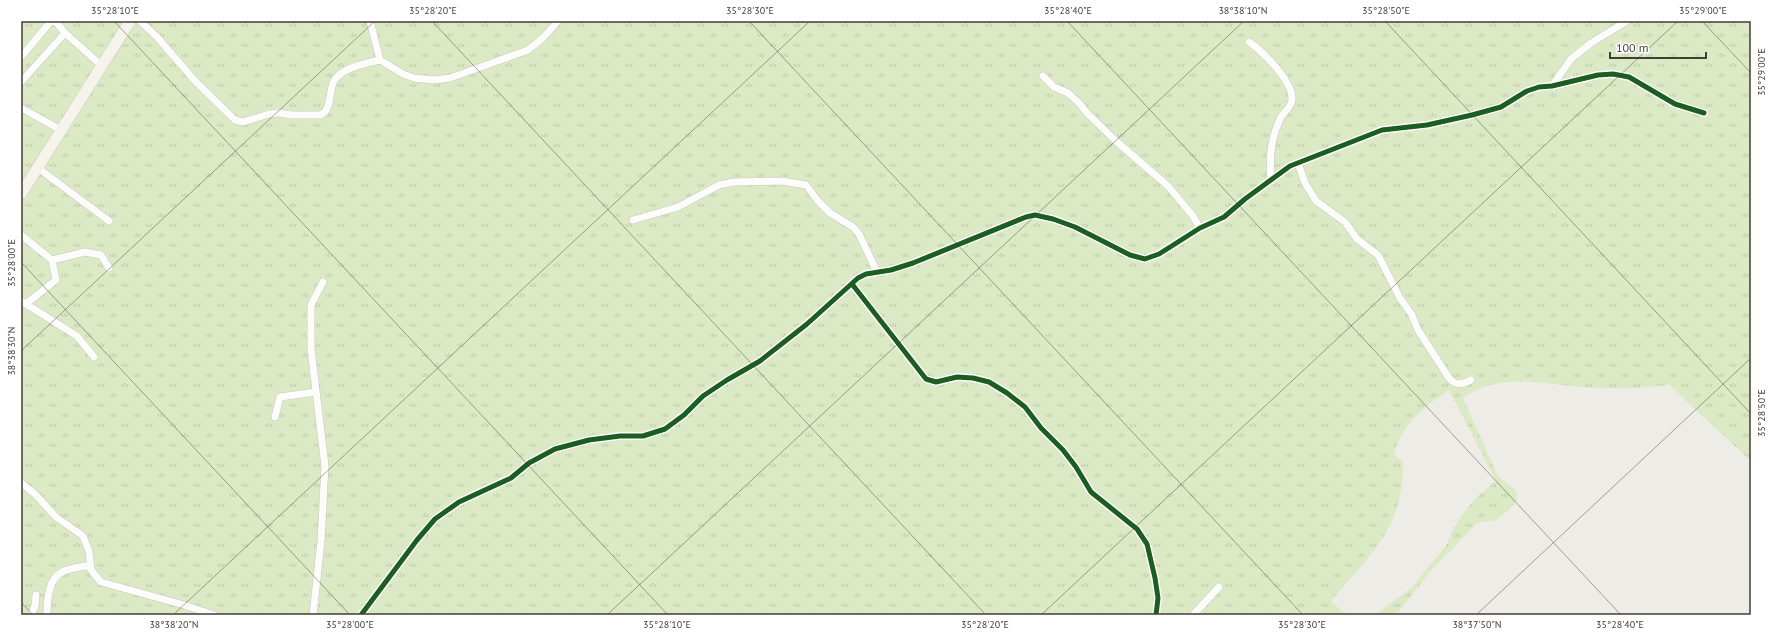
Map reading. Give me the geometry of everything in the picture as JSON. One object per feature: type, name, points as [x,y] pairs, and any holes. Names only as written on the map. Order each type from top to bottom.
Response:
[{"type":"street","points":[[21,57],[52,21]]},
{"type":"street","points":[[55,21],[65,33],[102,66]]},
{"type":"street","points":[[21,194],[130,21]]},
{"type":"street","points":[[140,21],[157,37],[196,82],[231,117],[239,121],[251,120],[269,114],[321,115],[328,107],[331,88],[336,78],[360,65],[380,60]]},
{"type":"street","points":[[370,21],[380,60],[403,74],[414,78],[434,80],[450,78],[528,50],[543,38],[558,21]]},
{"type":"street","points":[[1552,86],[1571,59],[1591,43],[1627,21]]},
{"type":"street","points":[[21,82],[65,33]]},
{"type":"street","points":[[1249,42],[1260,50],[1282,75],[1292,93],[1291,106],[1281,117],[1276,128],[1270,166],[1271,180]]},
{"type":"street","points":[[361,615],[417,540],[435,519],[459,502],[511,478],[529,462],[555,449],[589,440],[620,436],[643,436],[665,429],[684,415],[703,396],[760,361],[807,324],[852,284],[866,274],[891,270],[913,263],[1026,217],[1035,215],[1044,216],[1075,227],[1130,255],[1145,259],[1159,254],[1200,228],[1224,217],[1290,166],[1382,130],[1428,125],[1472,116],[1501,106],[1539,86],[1552,86],[1598,75],[1613,74],[1629,77],[1675,104],[1704,113]]},
{"type":"street","points":[[1043,76],[1054,87],[1068,93],[1079,102],[1088,114],[1116,142],[1168,186],[1194,216],[1200,228]]},
{"type":"street","points":[[21,108],[61,130]]},
{"type":"street","points":[[1298,163],[1305,183],[1316,201],[1345,222],[1357,239],[1378,255],[1400,298],[1412,315],[1418,330],[1449,378],[1453,382],[1460,384],[1471,380]]},
{"type":"street","points":[[38,168],[109,221]]},
{"type":"street","points":[[633,220],[678,206],[719,185],[734,182],[782,181],[806,185],[818,202],[830,213],[853,227],[860,234],[877,272]]},
{"type":"street","points":[[21,235],[52,260],[56,280],[24,302],[77,336],[94,356]]},
{"type":"street","points":[[52,260],[85,252],[101,255],[109,268]]},
{"type":"street","points":[[313,615],[321,541],[325,466],[311,349],[311,305],[323,282]]},
{"type":"street","points":[[852,284],[906,356],[926,379],[936,382],[957,377],[973,378],[989,382],[1007,393],[1024,407],[1041,428],[1063,450],[1076,467],[1091,492],[1137,529],[1147,544],[1151,559],[1158,598],[1156,615]]},
{"type":"street","points":[[275,417],[280,397],[316,392]]},
{"type":"street","points":[[21,483],[35,494],[56,517],[83,536],[90,551],[90,565],[96,577],[105,583],[214,615]]},
{"type":"street","points":[[47,615],[50,589],[56,576],[62,572],[90,565]]},
{"type":"street","points":[[1193,615],[1219,587]]},
{"type":"street","points":[[31,615],[35,606],[36,595]]},
{"type":"green space","points":[[21,21],[1751,21],[1751,461],[1669,385],[1633,388],[1605,388],[1511,382],[1494,384],[1478,389],[1463,398],[1498,476],[1514,489],[1517,494],[1517,500],[1513,506],[1496,520],[1477,523],[1430,572],[1396,615],[1375,615],[1410,589],[1446,546],[1454,528],[1464,512],[1478,496],[1496,481],[1449,390],[1423,409],[1408,425],[1397,444],[1394,454],[1403,462],[1402,485],[1398,505],[1391,523],[1382,539],[1359,569],[1331,601],[1346,615],[21,615]]},
{"type":"cycle path","points":[[361,615],[417,540],[435,519],[459,502],[511,478],[529,463],[555,449],[589,440],[620,436],[643,436],[665,429],[684,415],[703,396],[760,361],[807,324],[858,278],[866,274],[891,270],[913,263],[1026,217],[1035,215],[1053,219],[1075,227],[1130,255],[1145,259],[1159,254],[1200,228],[1224,217],[1245,199],[1290,166],[1382,130],[1427,125],[1472,115],[1501,107],[1527,91],[1539,87],[1552,86],[1598,75],[1613,74],[1629,77],[1675,104],[1704,113]]},
{"type":"cycle path","points":[[852,284],[926,379],[936,382],[957,377],[973,378],[989,382],[1007,393],[1025,407],[1041,428],[1063,450],[1076,467],[1091,492],[1137,529],[1147,544],[1158,598],[1156,615]]}]
